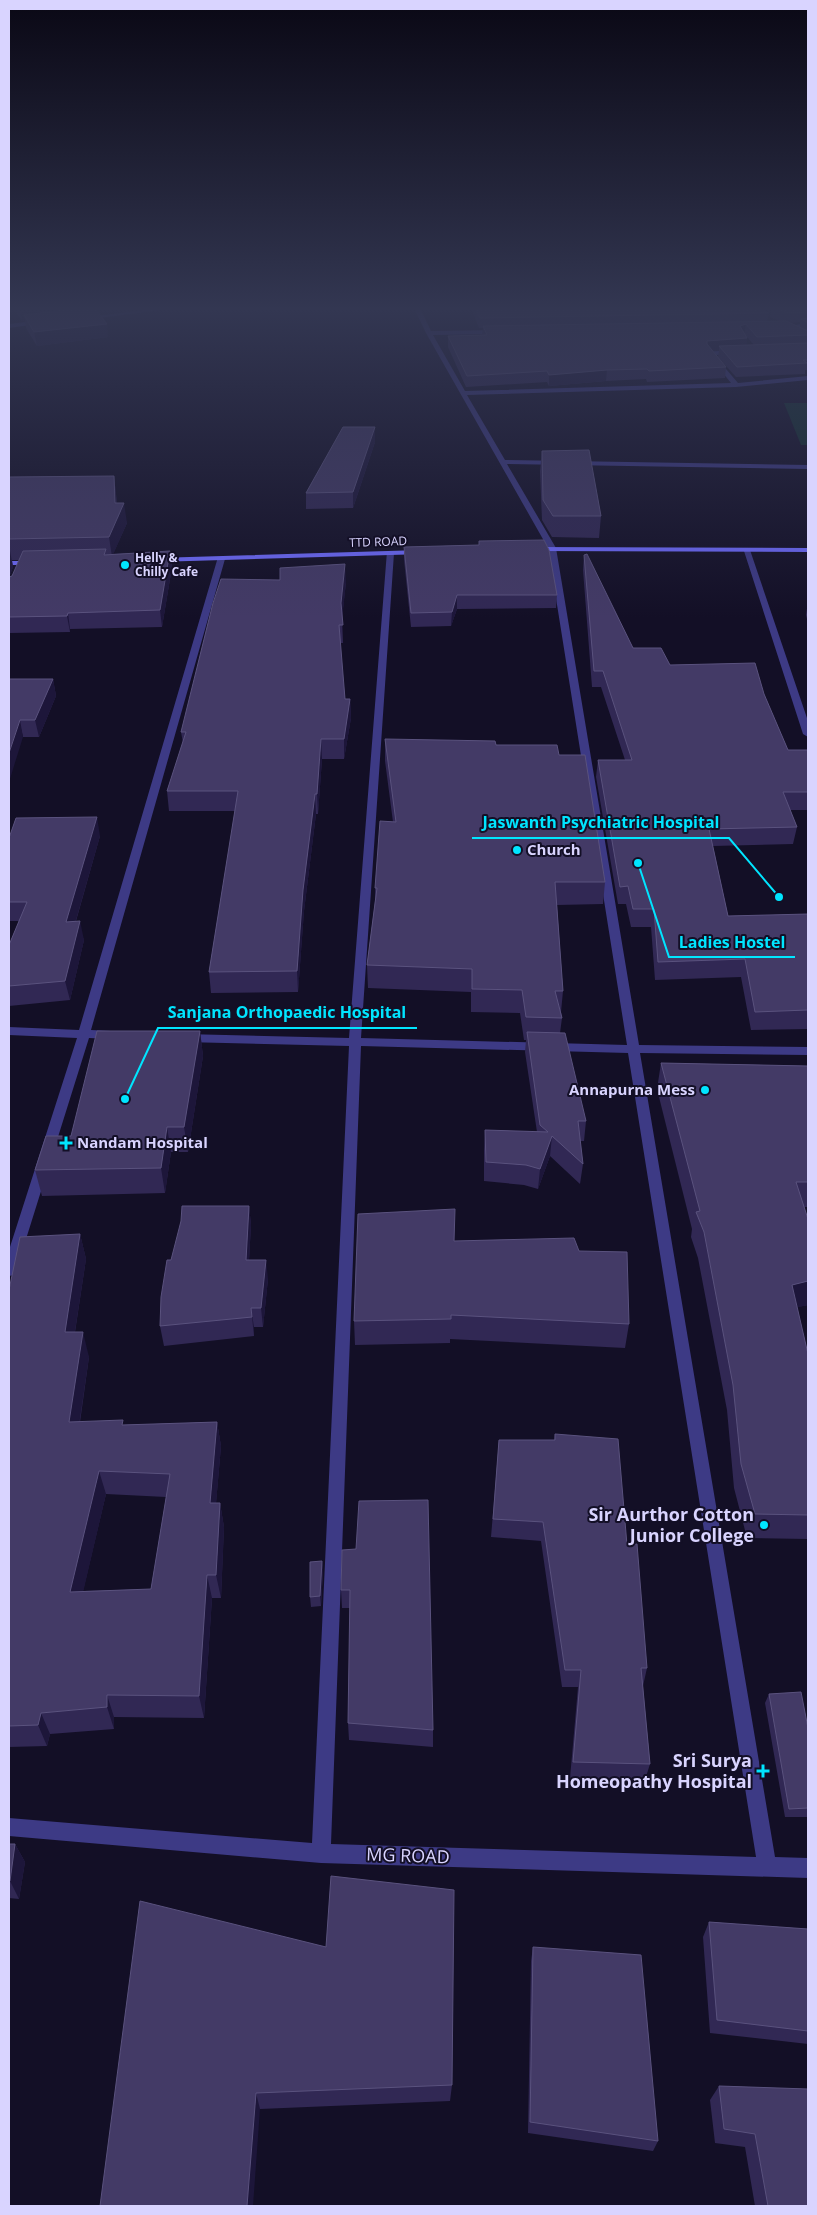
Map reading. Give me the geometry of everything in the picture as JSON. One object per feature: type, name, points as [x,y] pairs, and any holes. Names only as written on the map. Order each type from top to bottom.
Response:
[{"type":"street","points":[[473,411],[552,548],[767,1866]]},
{"type":"street","points":[[502,462],[808,467]]},
{"type":"street","points":[[523,549],[808,550]]},
{"type":"street","points":[[746,550],[808,734]]},
{"type":"street","name":"TTD ROAD","points":[[151,561],[428,552]]},
{"type":"street","points":[[321,1853],[355,1043],[390,553]]},
{"type":"street","points":[[9,1271],[84,1034],[221,559]]},
{"type":"street","points":[[9,563],[20,566],[41,562]]},
{"type":"street","points":[[9,1032],[123,1036]]},
{"type":"street","points":[[172,1037],[355,1043],[808,1051]]},
{"type":"street","name":"MG ROAD","points":[[9,1827],[321,1853],[808,1868]]},
{"type":"green space","points":[[787,411],[808,411],[808,445],[801,445]]},
{"type":"building","points":[[343,427],[375,427],[353,492],[306,493]]},
{"type":"building","points":[[589,450],[601,516],[553,516],[543,500],[542,451]]},
{"type":"building","points":[[114,476],[115,503],[124,503],[109,537],[9,539],[9,477]]},
{"type":"building","points":[[544,540],[549,550],[557,595],[457,595],[452,612],[411,613],[404,547],[479,545],[479,541]]},
{"type":"building","points":[[106,549],[104,555],[170,551],[160,610],[68,613],[67,616],[9,617],[9,577],[12,576],[23,551]]},
{"type":"building","points":[[587,554],[633,648],[661,648],[670,665],[755,663],[764,694],[788,750],[808,750],[808,792],[783,792],[797,827],[709,829],[728,916],[808,914],[808,1010],[755,1012],[745,959],[658,962],[654,909],[633,909],[628,886],[620,887],[598,760],[632,760],[603,671],[594,671],[584,555]]},
{"type":"building","points":[[345,564],[341,603],[343,625],[339,625],[345,699],[350,699],[344,739],[321,739],[317,794],[315,794],[303,890],[297,971],[209,972],[238,791],[167,791],[186,732],[181,732],[213,603],[221,579],[280,580],[280,568]]},
{"type":"building","points":[[9,679],[53,679],[35,720],[20,720],[9,753]]},
{"type":"building","points":[[385,739],[495,741],[496,745],[557,745],[559,755],[585,755],[605,882],[555,882],[563,991],[555,991],[562,1018],[526,1017],[522,990],[472,989],[472,969],[367,965],[377,888],[375,888],[380,821],[396,822]]},
{"type":"building","points":[[97,817],[66,922],[80,921],[65,981],[9,986],[9,945],[27,902],[9,902],[9,838],[16,818]]},
{"type":"building","points":[[97,1031],[200,1031],[184,1127],[167,1127],[161,1168],[35,1170],[46,1136],[71,1136]]},
{"type":"building","points":[[527,1032],[565,1033],[586,1121],[578,1121],[583,1164],[552,1136],[540,1169],[526,1165],[486,1162],[485,1130],[548,1132],[540,1125]]},
{"type":"building","points":[[661,1063],[808,1066],[808,1182],[796,1182],[808,1219],[808,1281],[792,1285],[808,1354],[808,1515],[755,1514],[741,1464],[733,1385],[704,1232],[696,1212],[700,1211]]},
{"type":"building","points":[[182,1206],[249,1206],[246,1260],[266,1260],[261,1308],[251,1308],[252,1317],[160,1326],[161,1297],[167,1260],[171,1260],[181,1221]]},
{"type":"building","points":[[455,1209],[454,1241],[574,1238],[579,1251],[627,1252],[629,1324],[451,1315],[451,1319],[354,1321],[358,1214]]},
{"type":"building","points":[[80,1234],[65,1332],[83,1332],[69,1422],[123,1420],[122,1425],[217,1422],[210,1503],[220,1503],[216,1575],[207,1575],[199,1696],[107,1695],[107,1707],[41,1713],[38,1725],[9,1726],[9,1290],[20,1237]],"holes":[[[99,1471],[170,1474],[151,1589],[70,1592]]]},
{"type":"building","points":[[555,1434],[618,1439],[627,1545],[637,1544],[647,1668],[641,1668],[650,1764],[573,1762],[581,1670],[565,1670],[543,1522],[493,1519],[499,1440],[555,1440]]},
{"type":"building","points":[[428,1500],[433,1730],[348,1723],[350,1590],[341,1590],[342,1550],[356,1549],[359,1501]]},
{"type":"building","points":[[322,1561],[320,1596],[310,1597],[310,1562]]},
{"type":"building","points":[[801,1692],[808,1728],[808,1808],[789,1809],[769,1694]]},
{"type":"building","points":[[9,1844],[15,1844],[10,1881],[9,1881]]},
{"type":"building","points":[[331,1876],[454,1890],[452,2085],[256,2093],[247,2206],[100,2206],[140,1901],[326,1947]]},
{"type":"building","points":[[709,1922],[808,1929],[808,2031],[717,2020]]},
{"type":"building","points":[[533,1947],[641,1955],[658,2141],[530,2122]]},
{"type":"building","points":[[719,2086],[808,2089],[808,2206],[768,2206],[755,2134],[724,2129]]},
{"type":"place","name":"Helly & Chilly Cafe","points":[[125,565]]},
{"type":"place","name":"Church","points":[[517,850]]},
{"type":"place","name":"Ladies Hostel","points":[[638,863]]},
{"type":"place","name":"Jaswanth Psychiatric Hospital","points":[[779,897]]},
{"type":"place","name":"Annapurna Mess","points":[[705,1090]]},
{"type":"place","name":"Sanjana Orthopaedic Hospital","points":[[125,1099]]},
{"type":"place","name":"Nandam Hospital","points":[[66,1143]]},
{"type":"place","name":"Sir Aurthor Cotton Junior College","points":[[764,1525]]},
{"type":"place","name":"Sri Surya Homeopathy Hospital","points":[[763,1771]]}]
